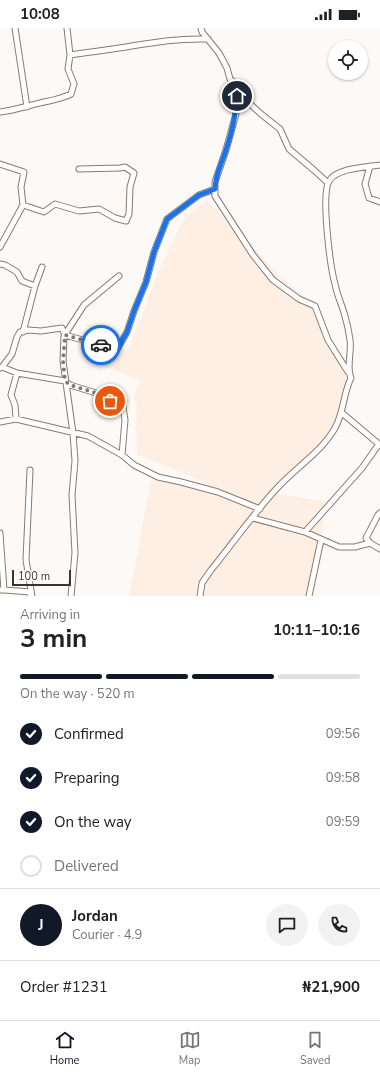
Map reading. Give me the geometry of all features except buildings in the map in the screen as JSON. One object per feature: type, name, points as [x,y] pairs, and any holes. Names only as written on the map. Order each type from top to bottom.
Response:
[{"type":"street","points":[[15,28],[27,107]]},
{"type":"street","points":[[0,112],[59,100],[70,94],[74,84],[68,69],[70,56],[67,28]]},
{"type":"street","points":[[200,596],[201,587],[205,578],[260,509],[280,485],[322,446],[335,428],[342,413],[347,386],[351,378],[328,340],[314,306],[299,299],[273,280],[253,255],[215,196],[215,182],[234,125],[236,84],[230,79],[227,68],[202,32],[201,28]]},
{"type":"street","points":[[70,56],[85,52],[118,49],[146,43],[186,38],[208,39]]},
{"type":"street","points":[[236,104],[248,102],[280,129],[289,149],[328,183]]},
{"type":"street","points":[[0,164],[24,172],[21,187],[23,205],[0,247]]},
{"type":"street","points":[[348,372],[351,360],[350,342],[345,316],[335,284],[329,251],[326,199],[328,183],[330,179],[339,173],[357,168],[380,165]]},
{"type":"street","points":[[370,166],[366,184],[369,198],[380,202]]},
{"type":"street","points":[[23,205],[44,212],[55,204],[79,211],[99,209],[114,218],[126,221],[129,214],[130,187],[134,174],[126,167],[79,169]]},
{"type":"street","points":[[65,335],[104,346],[118,348],[127,332],[146,282],[154,252],[167,219],[199,195],[215,189]]},
{"type":"street","points":[[0,264],[17,272],[22,281],[35,286]]},
{"type":"street","points":[[23,332],[35,286],[42,267]]},
{"type":"street","points":[[65,335],[84,305],[119,276]]},
{"type":"street","points":[[70,596],[75,553],[72,495],[75,461],[73,433],[65,381],[63,361],[65,335],[62,328],[41,331],[28,330],[20,332],[12,354],[1,368],[17,373],[65,381],[70,385],[96,393],[123,408],[125,420],[122,455]]},
{"type":"street","points":[[16,419],[15,405],[11,395],[17,373]]},
{"type":"street","points":[[305,532],[362,468],[379,445],[342,413]]},
{"type":"street","points":[[0,422],[16,419],[88,436],[122,455],[134,465],[158,477],[218,492],[260,509]]},
{"type":"street","points":[[0,533],[2,590],[31,595],[26,560],[30,470]]},
{"type":"street","points":[[380,513],[366,538],[370,543],[380,549]]},
{"type":"street","points":[[253,518],[305,532],[339,547],[355,547],[370,543]]},
{"type":"street","points":[[309,596],[322,540]]},
{"type":"shaded area","points":[[206,200],[246,239],[278,274],[314,306],[325,337],[351,374],[352,385],[345,412],[273,493],[326,502],[313,596],[129,596],[152,475],[210,484],[137,454],[137,402],[133,400],[140,380],[105,367],[112,346],[128,350],[162,264],[184,218]]},
{"type":"way so far","points":[[101,345],[87,340],[64,336],[63,361],[65,381],[70,385],[96,393],[110,401]]},
{"type":"route","points":[[101,345],[118,348],[127,332],[146,282],[154,252],[167,219],[199,195],[215,189],[215,182],[234,125],[237,96]]}]
